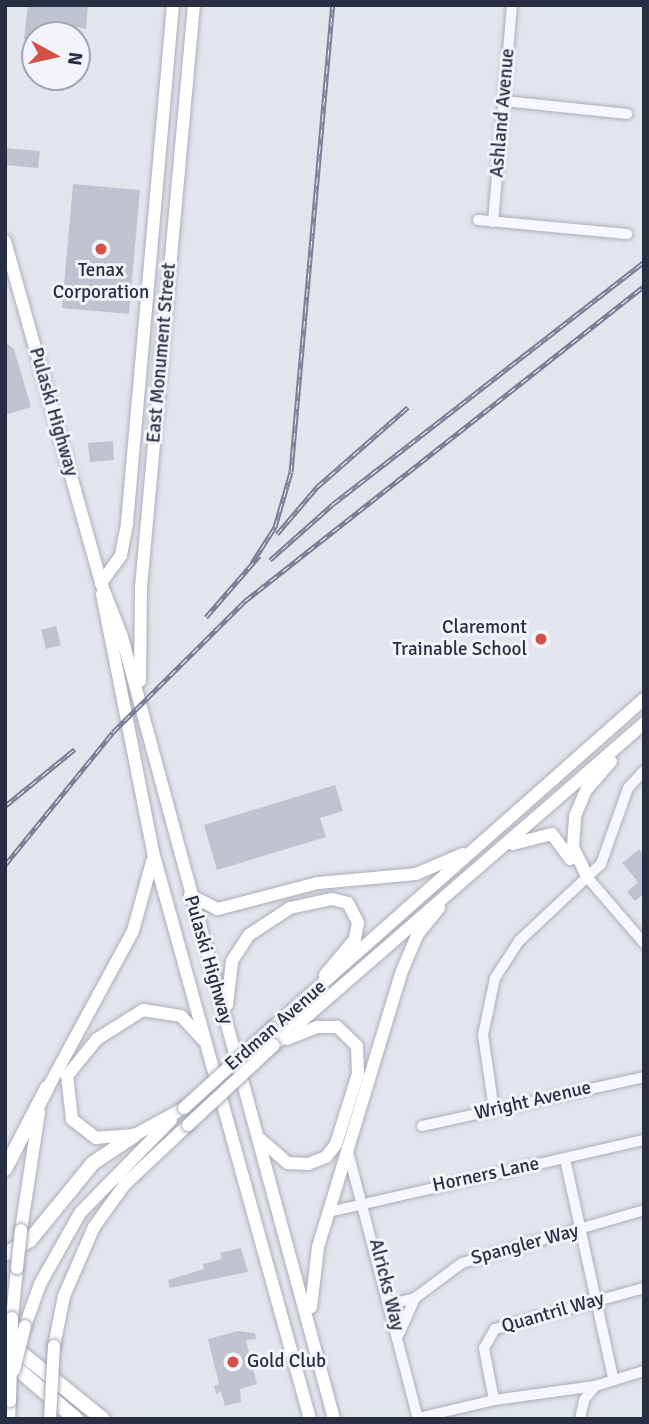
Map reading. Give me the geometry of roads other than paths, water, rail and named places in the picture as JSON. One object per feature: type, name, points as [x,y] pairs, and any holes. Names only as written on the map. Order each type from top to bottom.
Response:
[{"type":"highway","points":[[5,1168],[47,1087]]},
{"type":"highway","points":[[5,1254],[30,1240],[93,1163],[135,1135]]},
{"type":"highway","points":[[5,1340],[103,1419]]},
{"type":"highway","points":[[5,1358],[76,1419]]},
{"type":"main road","name":"East Monument Street","points":[[101,583],[121,555],[127,523],[173,5]]},
{"type":"main road","name":"East Monument Street","points":[[140,701],[141,587],[194,5]]},
{"type":"main road","name":"Pulaski Highway","points":[[5,241],[101,583],[140,701],[189,894],[311,1321],[334,1419]]},
{"type":"main road","name":"Pulaski Highway","points":[[101,583],[107,638],[153,852],[261,1233],[310,1419]]},
{"type":"main road","name":"Erdman Avenue","points":[[9,1419],[25,1326],[40,1284],[80,1213],[184,1108],[644,699]]},
{"type":"main road","points":[[588,878],[573,847],[576,809],[644,724]]},
{"type":"main road","name":"Erdman Avenue","points":[[50,1419],[54,1346],[64,1296],[94,1227],[125,1184],[274,1045],[644,724]]},
{"type":"main road","points":[[500,850],[552,834],[588,878]]},
{"type":"main road","points":[[189,894],[202,906],[218,909],[318,883],[428,871],[479,846]]},
{"type":"main road","points":[[10,1401],[12,1318],[27,1167],[47,1087],[133,932],[148,895],[153,852]]},
{"type":"main road","points":[[311,1321],[314,1265],[409,953],[460,884]]},
{"type":"main road","points":[[229,1033],[228,976],[249,935],[305,902],[332,899],[348,903],[357,915],[355,939],[272,1028]]},
{"type":"main road","points":[[184,1108],[135,1135],[96,1138],[72,1119],[65,1087],[79,1057],[116,1025],[153,1009],[181,1016],[208,1047]]},
{"type":"main road","points":[[259,1138],[288,1163],[308,1164],[326,1157],[336,1144],[360,1065],[357,1046],[337,1027],[317,1027],[274,1045]]},
{"type":"main road","points":[[261,1233],[285,1226]]},
{"type":"street","name":"Ashland Avenue","points":[[493,222],[512,5]]},
{"type":"street","points":[[503,101],[628,114]]},
{"type":"street","points":[[478,220],[627,234]]},
{"type":"street","points":[[494,1110],[483,1035],[495,978],[519,941],[588,878],[609,851],[628,788],[644,771]]},
{"type":"street","points":[[588,878],[644,943]]},
{"type":"street","name":"Wright Avenue","points":[[422,1126],[644,1077]]},
{"type":"street","name":"Horners Lane","points":[[329,1212],[364,1201],[644,1140]]},
{"type":"street","name":"Alricks Way","points":[[348,1152],[364,1201],[418,1418]]},
{"type":"street","points":[[565,1158],[613,1378]]},
{"type":"street","name":"Spangler Way","points":[[390,1304],[415,1298],[447,1272],[484,1253],[580,1230],[644,1210]]},
{"type":"street","name":"Quantril Way","points":[[494,1399],[484,1348],[495,1329],[644,1288]]},
{"type":"street","name":"Spangler Way","points":[[398,1334],[415,1298]]},
{"type":"street","points":[[418,1418],[494,1399],[595,1386],[613,1378],[644,1371]]},
{"type":"street","points":[[580,1419],[584,1400],[595,1386]]},
{"type":"railway","points":[[252,563],[275,527],[291,472],[333,5]]},
{"type":"railway","points":[[270,560],[333,504],[644,262]]},
{"type":"railway","points":[[5,865],[113,732],[245,601],[644,286]]},
{"type":"railway","points":[[277,534],[317,487],[408,407]]},
{"type":"railway","points":[[206,617],[259,556]]},
{"type":"railway","points":[[5,806],[75,749]]},
{"type":"place","name":"Tenax Corporation","points":[[101,249]]},
{"type":"place","name":"Claremont Trainable School","points":[[541,639]]},
{"type":"place","name":"Gold Club","points":[[233,1362]]}]
